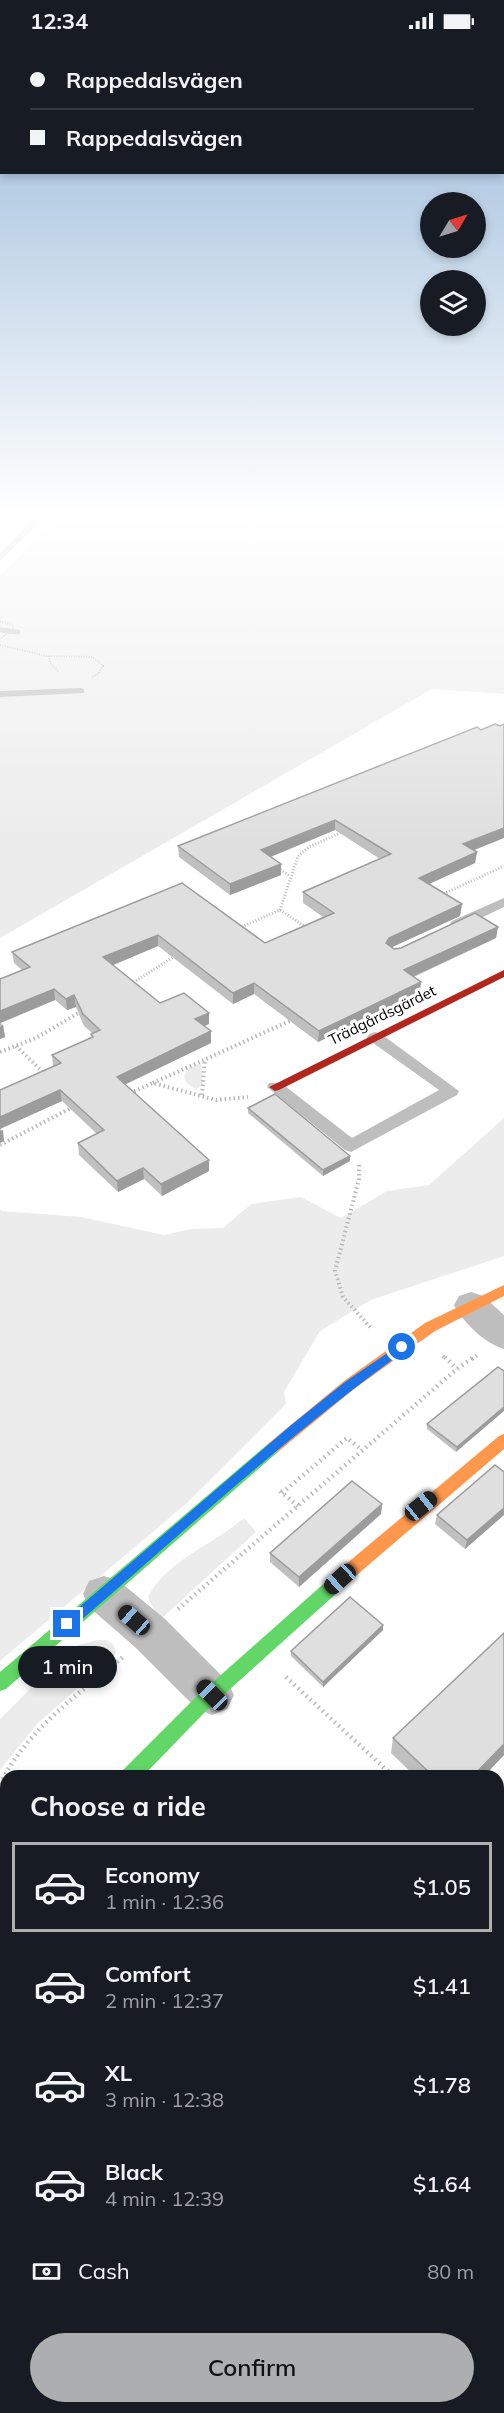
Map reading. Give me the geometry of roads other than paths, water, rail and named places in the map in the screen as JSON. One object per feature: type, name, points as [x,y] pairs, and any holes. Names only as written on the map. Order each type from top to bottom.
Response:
[{"type":"street","name":"Trädgårdsgärdet","points":[[275,1087],[504,973]]},
{"type":"street","points":[[0,1683],[294,1429],[349,1385],[420,1334],[471,1305],[504,1290]]},
{"type":"street","points":[[471,1305],[504,1336]]},
{"type":"street","points":[[135,1770],[156,1746],[421,1506],[504,1440]]},
{"type":"street","points":[[104,1594],[150,1634],[212,1695]]},
{"type":"lane","points":[[0,694],[47,693],[81,685]]},
{"type":"lane","points":[[444,930],[504,902]]},
{"type":"lane","points":[[275,1087],[351,1146],[451,1091],[375,1037]]},
{"type":"waterway","points":[[0,630],[18,632]]}]
